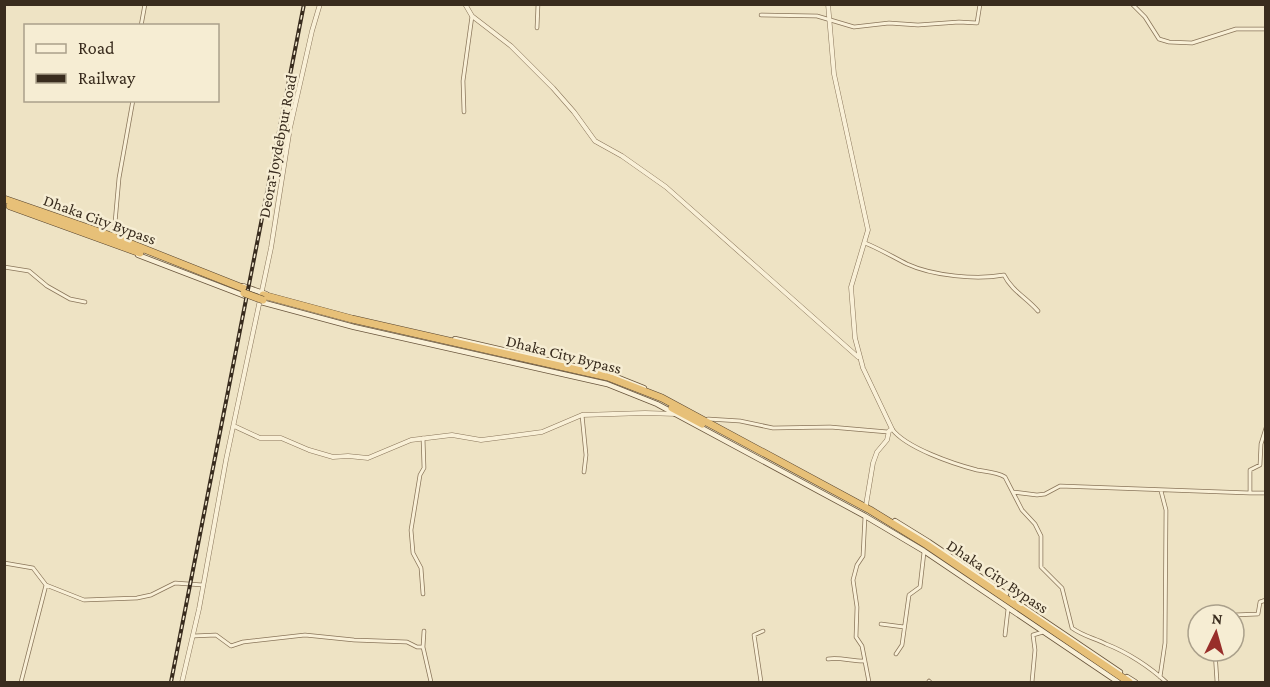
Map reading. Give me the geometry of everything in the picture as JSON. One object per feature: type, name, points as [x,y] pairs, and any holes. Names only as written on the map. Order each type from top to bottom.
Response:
[{"type":"highway","name":"Dhaka City Bypass","points":[[4,198],[114,237],[244,291]]},
{"type":"highway","name":"Dhaka City Bypass","points":[[4,205],[262,297],[356,324],[608,381],[659,401],[881,521],[926,548],[1122,682]]},
{"type":"highway","name":"Dhaka City Bypass","points":[[262,297],[608,377],[662,398],[870,510],[927,544],[1130,682]]},
{"type":"main road","points":[[4,198],[114,234],[262,297],[609,374],[663,396],[866,505],[938,548],[1135,682]]},
{"type":"main road","points":[[4,205],[262,297],[354,327],[607,384],[657,404],[865,516],[924,551],[1118,682]]},
{"type":"street","points":[[141,24],[145,4]]},
{"type":"street","name":"Deora-Joydebpur Road","points":[[182,682],[262,297],[291,128],[320,4]]},
{"type":"street","points":[[465,4],[472,16],[511,46],[553,88],[595,141],[621,156],[666,188],[858,357]]},
{"type":"street","points":[[537,27],[538,4]]},
{"type":"street","points":[[828,4],[834,74],[868,230],[851,287],[858,357],[892,429],[897,436],[917,448],[976,470],[1004,476],[1022,510],[1035,524],[1041,536],[1041,567],[1062,588],[1072,628],[1083,636],[1106,643],[1124,653],[1166,682]]},
{"type":"street","points":[[761,15],[809,15],[854,27],[889,23],[918,25],[977,23],[980,4]]},
{"type":"street","points":[[1132,4],[1146,17],[1160,39],[1169,42],[1192,43],[1236,29],[1266,29]]},
{"type":"street","points":[[464,112],[463,81],[472,16]]},
{"type":"street","points":[[114,234],[119,178],[133,102]]},
{"type":"street","points":[[865,243],[916,268],[973,279],[1004,275],[1010,287],[1038,311]]},
{"type":"street","points":[[4,267],[29,271],[47,286],[70,299],[85,302]]},
{"type":"street","points":[[234,426],[260,438],[281,438],[309,450],[335,457],[371,458],[398,445],[423,438],[452,435],[481,440],[542,432],[582,415],[676,414]]},
{"type":"street","points":[[582,415],[586,455],[584,472]]},
{"type":"street","points":[[708,419],[740,421],[773,428],[830,427],[888,432],[892,429]]},
{"type":"street","points":[[1250,493],[1250,470],[1260,465],[1261,444],[1266,428]]},
{"type":"street","points":[[866,505],[873,464],[877,452],[887,440],[888,432]]},
{"type":"street","points":[[423,438],[424,468],[420,475],[411,530],[414,554],[421,568],[423,594]]},
{"type":"street","points":[[1013,492],[1045,494],[1060,486],[1266,493]]},
{"type":"street","points":[[1160,677],[1165,643],[1166,510],[1161,491]]},
{"type":"street","points":[[865,516],[863,556],[857,565],[853,580],[858,607],[856,637],[861,645],[869,682]]},
{"type":"street","points":[[896,654],[902,645],[909,596],[920,587],[924,551]]},
{"type":"street","points":[[4,563],[33,568],[46,585],[81,599],[137,598],[151,595],[175,583],[203,585]]},
{"type":"street","points":[[21,682],[46,585]]},
{"type":"street","points":[[1246,614],[1258,614],[1260,602],[1266,600]]},
{"type":"street","points":[[1005,635],[1008,609]]},
{"type":"street","points":[[881,624],[904,627]]},
{"type":"street","points":[[424,631],[423,647],[431,682]]},
{"type":"street","points":[[761,682],[754,635],[763,631]]},
{"type":"street","points":[[1032,682],[1035,662],[1033,635],[1043,632]]},
{"type":"street","points":[[193,636],[216,635],[231,646],[243,642],[305,635],[407,642],[423,647]]},
{"type":"street","points":[[828,660],[836,657],[845,661],[863,661]]},
{"type":"street","points":[[1216,663],[1217,682]]},
{"type":"railway","points":[[171,682],[304,4]]}]
